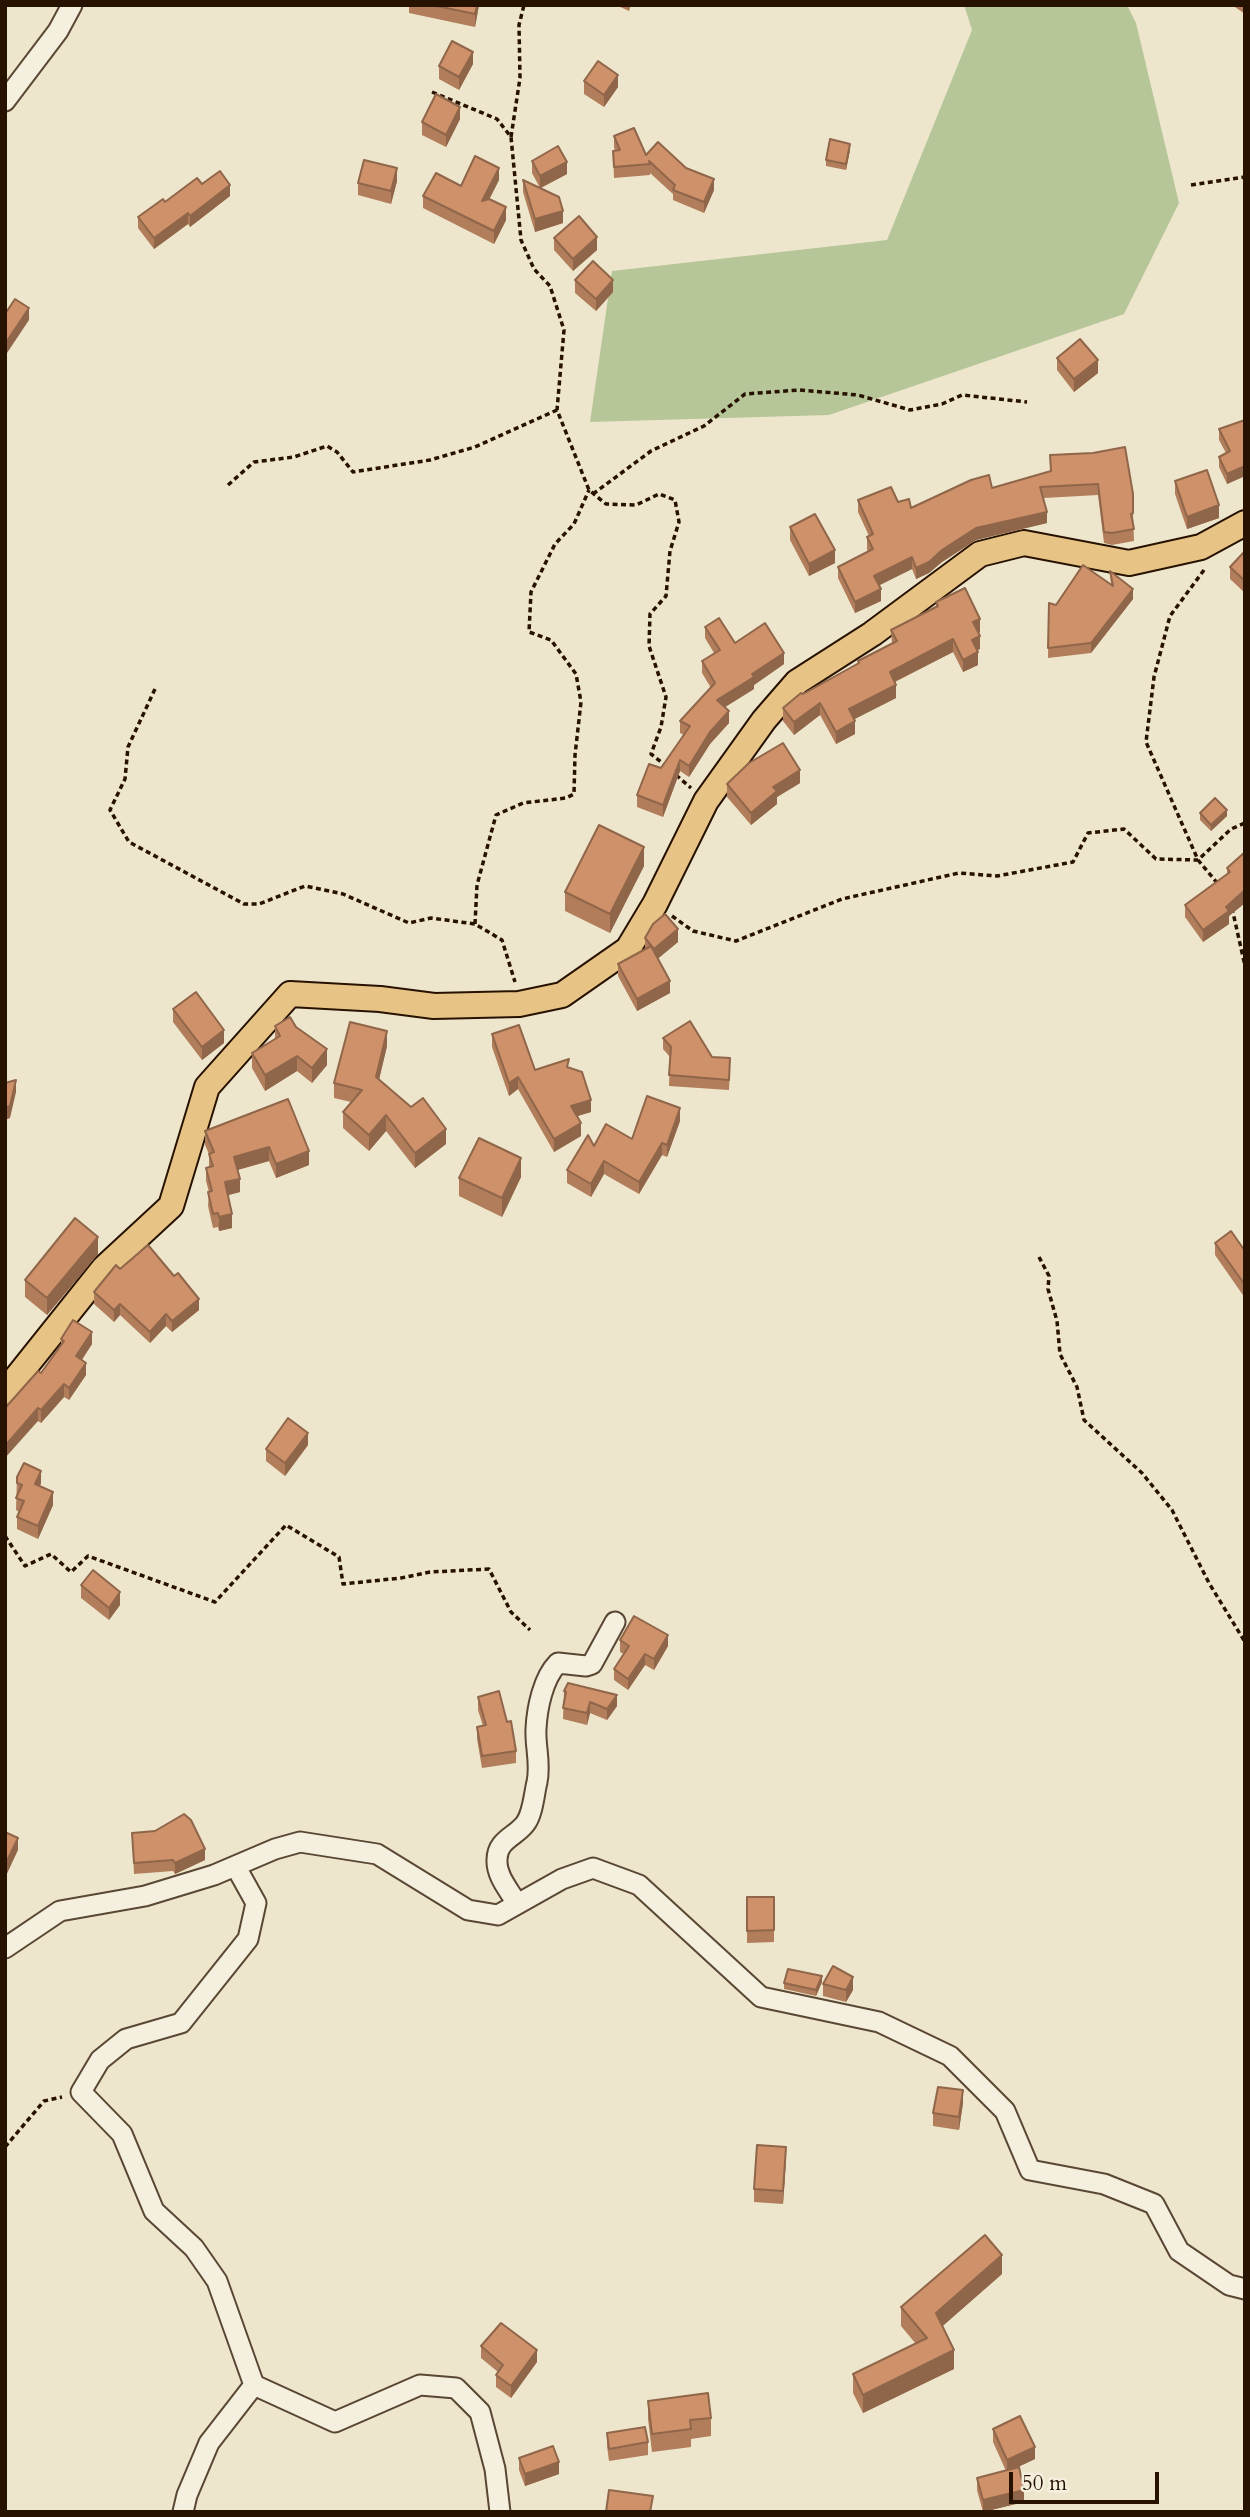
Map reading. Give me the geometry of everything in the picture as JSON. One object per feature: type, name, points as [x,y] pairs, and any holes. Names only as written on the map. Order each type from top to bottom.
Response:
[{"type":"main road","points":[[5,1392],[104,1268],[171,1206],[207,1087],[290,994],[380,999],[434,1006],[519,1004],[562,995],[628,948],[655,904],[706,801],[764,720],[797,682],[872,634],[980,554],[1024,543],[1129,564],[1201,547],[1245,523]]},
{"type":"street","points":[[5,101],[58,31],[72,5]]},
{"type":"street","points":[[517,1904],[498,1871],[496,1858],[504,1839],[524,1825],[528,1817],[540,1768],[536,1729],[543,1691],[551,1671],[558,1663],[586,1666],[592,1664],[615,1622]]},
{"type":"street","points":[[5,1948],[60,1911],[145,1896],[236,1867],[275,1849],[300,1842],[377,1854],[468,1910],[498,1915],[562,1880],[593,1868],[639,1885],[761,1997],[878,2022],[950,2056],[1005,2111],[1030,2169],[1104,2184],[1154,2204],[1179,2252],[1230,2285],[1245,2289]]},
{"type":"street","points":[[236,1867],[256,1903],[248,1939],[181,2023],[126,2039],[100,2060],[81,2092],[122,2134],[154,2211],[194,2248],[217,2281],[254,2385],[335,2422],[420,2385],[456,2388],[480,2412],[495,2469],[500,2512]]},
{"type":"street","points":[[183,2512],[187,2494],[209,2443],[254,2385]]},
{"type":"path","points":[[524,5],[519,25],[520,78],[511,137],[521,240],[534,269],[550,286],[564,330],[557,410],[589,490],[606,504],[636,505],[659,494],[675,500],[679,522],[670,551],[666,596],[650,614],[649,646],[666,697],[661,727],[651,754],[706,801]]},
{"type":"path","points":[[432,92],[497,119],[511,137]]},
{"type":"path","points":[[1191,185],[1245,177]]},
{"type":"path","points":[[593,494],[651,451],[704,426],[745,394],[800,390],[858,395],[910,410],[942,404],[962,395],[1027,402]]},
{"type":"path","points":[[228,485],[254,462],[294,457],[327,446],[337,452],[354,472],[429,460],[475,447],[557,410]]},
{"type":"path","points":[[475,924],[477,885],[496,815],[523,803],[566,798],[574,794],[581,702],[576,674],[551,640],[529,632],[531,592],[555,544],[573,524],[589,490]]},
{"type":"path","points":[[1201,547],[1212,559],[1170,616],[1154,677],[1146,742],[1198,860],[1223,890]]},
{"type":"path","points":[[155,689],[128,747],[125,779],[110,810],[129,842],[244,904],[259,904],[305,886],[343,894],[409,923],[431,918],[475,924],[502,940],[519,1004]]},
{"type":"path","points":[[655,904],[693,931],[736,941],[842,899],[959,873],[997,876],[1073,862],[1088,834],[1124,829],[1156,859],[1198,860],[1231,829],[1245,822]]},
{"type":"path","points":[[1231,900],[1245,966]]},
{"type":"path","points":[[1040,1256],[1049,1276],[1048,1289],[1057,1321],[1060,1354],[1077,1387],[1084,1420],[1142,1473],[1172,1510],[1209,1583],[1245,1642]]},
{"type":"path","points":[[5,1536],[25,1566],[51,1554],[71,1572],[88,1556],[215,1602],[286,1525],[339,1557],[343,1584],[430,1572],[489,1569],[511,1612],[530,1630]]},
{"type":"path","points":[[5,2147],[44,2101],[81,2092]]},
{"type":"green space","points":[[964,5],[1127,5],[1136,23],[1179,203],[1124,314],[829,415],[590,422],[612,271],[887,240],[972,30]]},
{"type":"building","points":[[432,5],[477,5],[475,14]]},
{"type":"building","points":[[452,41],[473,52],[459,77],[439,66]]},
{"type":"building","points":[[598,61],[618,75],[604,95],[584,81]]},
{"type":"building","points":[[436,94],[460,107],[446,135],[422,122]]},
{"type":"building","points":[[634,128],[646,155],[658,142],[686,168],[714,179],[704,202],[673,190],[675,185],[649,161],[650,164],[614,167],[613,151],[620,150],[614,136]]},
{"type":"building","points":[[830,139],[850,144],[846,164],[826,160]]},
{"type":"building","points":[[558,146],[567,162],[540,176],[532,161]]},
{"type":"building","points":[[475,156],[499,168],[482,201],[489,199],[506,207],[494,231],[423,196],[436,173],[461,186]]},
{"type":"building","points":[[364,160],[397,168],[391,191],[358,183]]},
{"type":"building","points":[[220,171],[230,185],[190,216],[188,213],[154,238],[138,217],[163,199],[165,202],[197,178],[202,184]]},
{"type":"building","points":[[523,180],[559,197],[563,211],[535,219]]},
{"type":"building","points":[[579,216],[597,237],[573,259],[554,238]]},
{"type":"building","points":[[593,261],[613,280],[596,299],[575,280]]},
{"type":"building","points":[[15,299],[29,308],[5,344],[5,314]]},
{"type":"building","points":[[1080,339],[1098,360],[1074,379],[1057,358]]},
{"type":"building","points":[[1245,420],[1245,466],[1227,474],[1219,457],[1230,451],[1219,429]]},
{"type":"building","points":[[1125,447],[1133,494],[1131,514],[1134,529],[1104,532],[1098,484],[1040,487],[1047,512],[976,528],[942,550],[929,562],[916,568],[912,557],[874,576],[881,589],[855,602],[838,567],[873,549],[867,537],[873,534],[858,500],[891,487],[898,502],[909,499],[911,508],[971,480],[989,475],[992,488],[1051,471],[1050,455],[1093,453]]},
{"type":"building","points":[[1207,470],[1219,505],[1187,517],[1175,481]]},
{"type":"building","points":[[815,514],[835,550],[809,564],[790,527]]},
{"type":"building","points":[[1245,551],[1245,581],[1230,567]]},
{"type":"building","points":[[1083,565],[1113,586],[1110,571],[1133,589],[1091,643],[1048,648],[1049,603],[1056,605]]},
{"type":"building","points":[[965,588],[980,619],[973,622],[980,636],[972,640],[978,652],[963,660],[953,639],[890,672],[896,685],[849,709],[855,721],[836,732],[820,703],[794,722],[783,708],[801,693],[897,641],[891,630],[938,606],[936,602]]},
{"type":"building","points":[[719,618],[735,643],[765,623],[784,653],[752,674],[754,677],[717,700],[729,711],[710,732],[689,766],[680,760],[663,805],[637,795],[649,764],[661,768],[690,726],[680,721],[715,683],[702,661],[720,650],[705,627]]},
{"type":"building","points":[[783,743],[800,770],[773,787],[777,791],[751,813],[727,784],[749,763]]},
{"type":"building","points":[[1215,798],[1227,810],[1211,825],[1200,813]]},
{"type":"building","points":[[599,825],[644,847],[610,914],[565,892]]},
{"type":"building","points":[[1245,852],[1245,890],[1226,907],[1229,911],[1203,930],[1185,905],[1230,872],[1227,868]]},
{"type":"building","points":[[665,914],[678,929],[654,949],[645,938],[653,924]]},
{"type":"building","points":[[651,946],[670,981],[637,999],[618,964]]},
{"type":"building","points":[[196,992],[224,1030],[202,1047],[173,1009]]},
{"type":"building","points":[[290,1017],[296,1027],[327,1049],[312,1068],[297,1056],[265,1075],[252,1053],[280,1036],[275,1026]]},
{"type":"building","points":[[690,1021],[712,1057],[730,1058],[729,1080],[669,1075],[671,1047],[663,1038]]},
{"type":"building","points":[[350,1022],[387,1031],[376,1077],[411,1107],[423,1098],[446,1129],[415,1153],[386,1115],[369,1135],[343,1112],[362,1090],[334,1083]]},
{"type":"building","points":[[519,1025],[535,1070],[569,1059],[567,1067],[582,1072],[591,1100],[571,1106],[581,1123],[554,1139],[518,1077],[509,1083],[492,1034]]},
{"type":"building","points":[[16,1080],[10,1106],[5,1108],[5,1083]]},
{"type":"building","points":[[647,1096],[680,1108],[667,1145],[662,1143],[639,1182],[604,1161],[591,1184],[567,1170],[588,1135],[594,1146],[606,1124],[632,1139]]},
{"type":"building","points":[[288,1099],[309,1151],[276,1164],[269,1147],[234,1157],[240,1179],[225,1182],[232,1214],[219,1217],[218,1213],[213,1214],[208,1192],[212,1191],[206,1168],[213,1166],[209,1154],[214,1152],[205,1131]]},
{"type":"building","points":[[479,1138],[521,1158],[502,1198],[459,1178]]},
{"type":"building","points":[[75,1218],[98,1237],[47,1298],[25,1280]]},
{"type":"building","points":[[1231,1231],[1245,1251],[1245,1285],[1215,1243]]},
{"type":"building","points":[[148,1245],[174,1276],[178,1273],[199,1299],[172,1321],[166,1314],[150,1332],[120,1304],[114,1310],[94,1292],[116,1265],[120,1269]]},
{"type":"building","points":[[73,1320],[92,1332],[76,1356],[86,1363],[69,1388],[64,1384],[41,1410],[38,1408],[5,1446],[5,1406],[38,1371],[41,1373],[64,1341],[61,1339]]},
{"type":"building","points":[[288,1418],[308,1433],[285,1463],[266,1449]]},
{"type":"building","points":[[24,1463],[41,1471],[35,1484],[53,1492],[38,1526],[17,1517],[24,1501],[16,1498],[22,1485],[17,1483],[17,1477]]},
{"type":"building","points":[[93,1570],[120,1592],[109,1608],[81,1585]]},
{"type":"building","points":[[634,1616],[668,1635],[654,1659],[645,1654],[628,1679],[614,1669],[629,1646],[620,1640]]},
{"type":"building","points":[[568,1683],[617,1695],[607,1709],[590,1702],[587,1713],[563,1708],[564,1691]]},
{"type":"building","points":[[499,1691],[507,1722],[511,1721],[516,1751],[482,1756],[477,1727],[486,1725],[478,1697]]},
{"type":"building","points":[[184,1814],[191,1820],[205,1849],[175,1863],[173,1860],[134,1863],[132,1833],[155,1831]]},
{"type":"building","points":[[5,1832],[18,1838],[5,1865]]},
{"type":"building","points":[[747,1897],[774,1897],[774,1930],[747,1931]]},
{"type":"building","points":[[833,1966],[853,1977],[846,1990],[823,1984]]},
{"type":"building","points":[[788,1969],[822,1976],[816,1990],[784,1983]]},
{"type":"building","points":[[938,2087],[963,2090],[959,2117],[933,2113]]},
{"type":"building","points":[[757,2145],[786,2147],[783,2191],[754,2189]]},
{"type":"building","points":[[985,2235],[1002,2255],[936,2313],[954,2350],[863,2395],[853,2374],[927,2338],[901,2307]]},
{"type":"building","points":[[501,2323],[537,2350],[511,2386],[496,2375],[503,2365],[481,2346]]},
{"type":"building","points":[[708,2393],[711,2418],[690,2420],[691,2429],[652,2434],[648,2401]]},
{"type":"building","points":[[1020,2416],[1035,2447],[1007,2460],[993,2429]]},
{"type":"building","points":[[645,2427],[648,2442],[609,2449],[607,2433]]},
{"type":"building","points":[[553,2446],[559,2462],[525,2474],[519,2458]]},
{"type":"building","points":[[1019,2467],[1024,2490],[983,2500],[977,2478]]},
{"type":"building","points":[[609,2490],[653,2496],[650,2512],[606,2512]]}]
